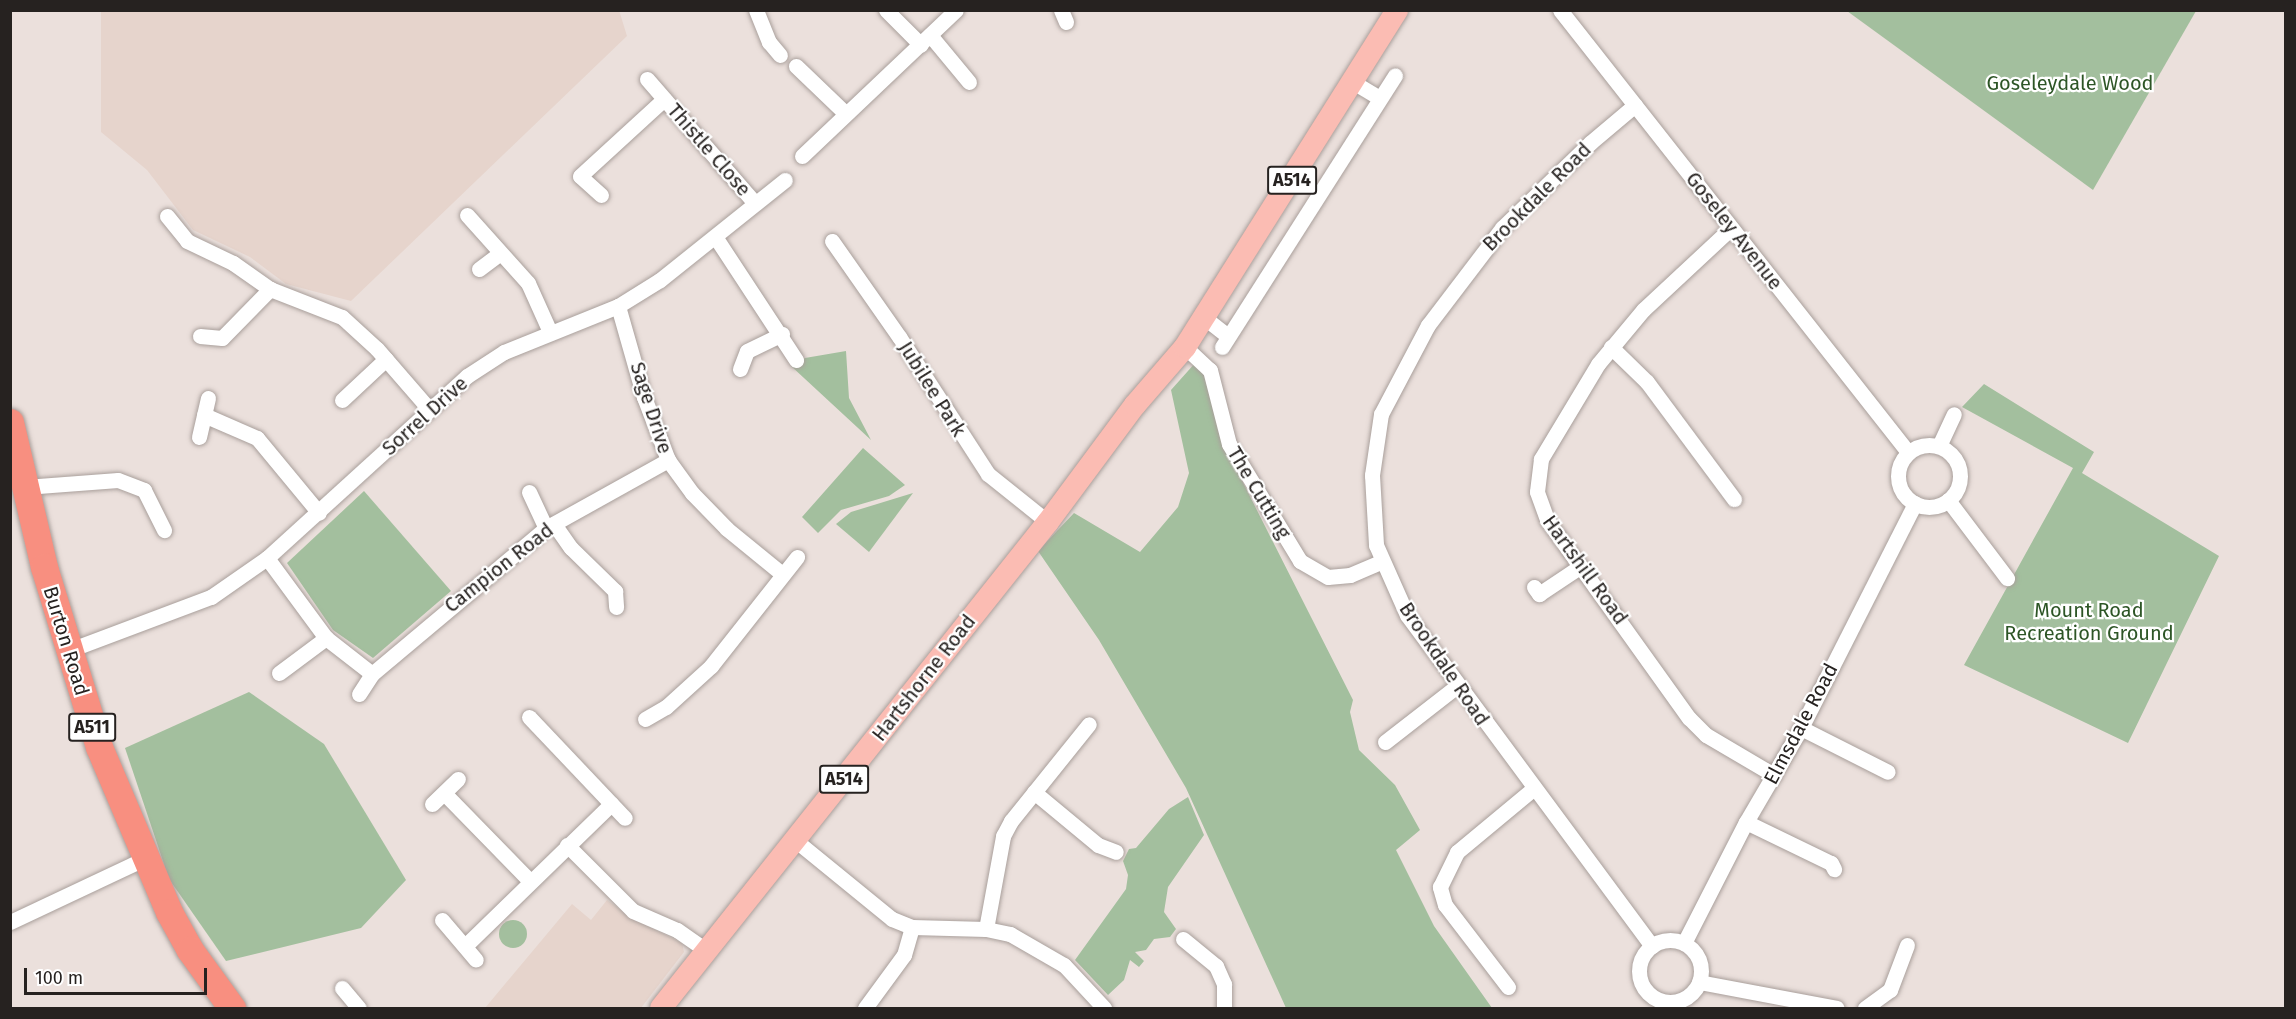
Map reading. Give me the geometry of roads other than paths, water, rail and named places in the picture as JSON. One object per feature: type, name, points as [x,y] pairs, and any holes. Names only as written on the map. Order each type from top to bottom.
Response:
[{"type":"highway","name":"Burton Road","points":[[10,422],[15,460],[25,487],[67,651],[99,747],[144,860],[190,950],[232,1008]]},
{"type":"main road","name":"A514","points":[[1185,347],[1206,319],[1397,10]]},
{"type":"main road","name":"Hartshorne Road","points":[[668,1006],[707,951],[1048,522],[1135,405],[1185,347]]},
{"type":"street","points":[[756,10],[769,42],[780,55]]},
{"type":"street","points":[[886,10],[926,40],[969,82]]},
{"type":"street","points":[[802,156],[956,10]]},
{"type":"street","name":"Goseley Avenue","points":[[1560,10],[1908,452]]},
{"type":"street","points":[[796,66],[846,114]]},
{"type":"street","points":[[1206,319],[1225,341],[1395,75]]},
{"type":"street","name":"Thistle Close","points":[[647,79],[754,202]]},
{"type":"street","points":[[1353,82],[1380,98]]},
{"type":"street","name":"Thistle Close","points":[[601,195],[580,176],[664,99]]},
{"type":"street","name":"Brookdale Road","points":[[1635,105],[1502,228],[1417,340],[1387,398],[1376,435],[1373,500],[1381,562],[1407,615],[1456,686],[1652,946]]},
{"type":"street","name":"Sorrel Drive","points":[[67,651],[211,597],[267,558],[467,376],[504,352],[618,306],[660,280],[716,238],[754,202],[785,180]]},
{"type":"street","points":[[467,215],[499,254],[528,283],[550,332]]},
{"type":"street","points":[[167,216],[187,241],[233,263],[270,289],[342,317],[386,359],[429,409]]},
{"type":"street","name":"Hartshill Road","points":[[1731,228],[1643,310],[1611,347],[1552,438],[1538,470],[1541,511],[1689,718],[1712,739],[1774,775]]},
{"type":"street","points":[[716,238],[782,334],[796,360]]},
{"type":"street","name":"Jubilee Park","points":[[832,241],[900,338],[988,474],[1048,522]]},
{"type":"street","points":[[479,269],[499,254]]},
{"type":"street","points":[[201,336],[222,338],[270,289]]},
{"type":"street","name":"Sage Drive","points":[[618,306],[644,397],[668,460],[692,493],[727,529],[781,573]]},
{"type":"street","points":[[740,369],[747,351],[782,334]]},
{"type":"street","name":"The Cutting","points":[[1185,347],[1210,370],[1228,444],[1300,561],[1328,577],[1350,575],[1381,562]]},
{"type":"street","points":[[1611,347],[1647,382],[1734,499]]},
{"type":"street","points":[[342,400],[386,359]]},
{"type":"street","points":[[199,438],[208,398]]},
{"type":"street","points":[[1939,446],[1954,414]]},
{"type":"street","points":[[204,415],[256,438],[319,513]]},
{"type":"street","points":[[1923,445],[1939,446],[1950,453],[1959,471],[1957,490],[1948,500],[1937,506],[1915,503],[1899,485],[1901,462],[1908,452],[1923,445]]},
{"type":"street","name":"Campion Road","points":[[359,694],[372,674],[550,526],[668,460]]},
{"type":"street","points":[[25,487],[118,480],[144,490],[164,530]]},
{"type":"street","points":[[529,492],[550,526],[615,591],[616,607]]},
{"type":"street","points":[[1948,500],[2007,578]]},
{"type":"street","name":"Elmsdale Road","points":[[1684,943],[1746,822],[1801,728],[1915,503]]},
{"type":"street","points":[[645,719],[671,713],[711,666],[781,573],[797,557]]},
{"type":"street","points":[[267,558],[326,638],[372,674]]},
{"type":"street","points":[[1534,587],[1539,594],[1581,566]]},
{"type":"street","points":[[279,673],[326,638]]},
{"type":"street","points":[[1385,742],[1456,686]]},
{"type":"street","points":[[529,717],[625,818]]},
{"type":"street","points":[[986,929],[1004,836],[1011,821],[1089,724]]},
{"type":"street","points":[[1801,728],[1888,772]]},
{"type":"street","points":[[1077,741],[1089,751]]},
{"type":"street","points":[[432,804],[458,779]]},
{"type":"street","points":[[1508,987],[1445,905],[1440,887],[1456,852],[1533,789]]},
{"type":"street","points":[[1034,792],[1098,845],[1116,852]]},
{"type":"street","points":[[444,793],[530,881]]},
{"type":"street","points":[[465,946],[610,804]]},
{"type":"street","points":[[1746,822],[1832,863],[1834,869]]},
{"type":"street","points":[[795,840],[862,898],[912,927],[986,929],[1010,934],[1064,965],[1104,1008]]},
{"type":"street","points":[[567,845],[633,911],[677,930],[707,951]]},
{"type":"street","points":[[10,922],[144,860]]},
{"type":"street","points":[[442,920],[476,960]]},
{"type":"street","points":[[865,1008],[904,956],[912,927]]},
{"type":"street","points":[[1183,939],[1216,966],[1224,984],[1224,1008]]},
{"type":"street","points":[[1662,941],[1684,943],[1699,960],[1699,982],[1694,991],[1676,1002],[1653,1003],[1644,988],[1640,973],[1642,958],[1652,946],[1662,941]]},
{"type":"street","points":[[1865,1008],[1890,990],[1907,945]]},
{"type":"street","points":[[1699,982],[1838,1008]]},
{"type":"park label","name":"Goseleydale Wood","points":[[2070,83]]},
{"type":"park label","name":"Mount Road Recreation Ground","points":[[2089,622]]}]
